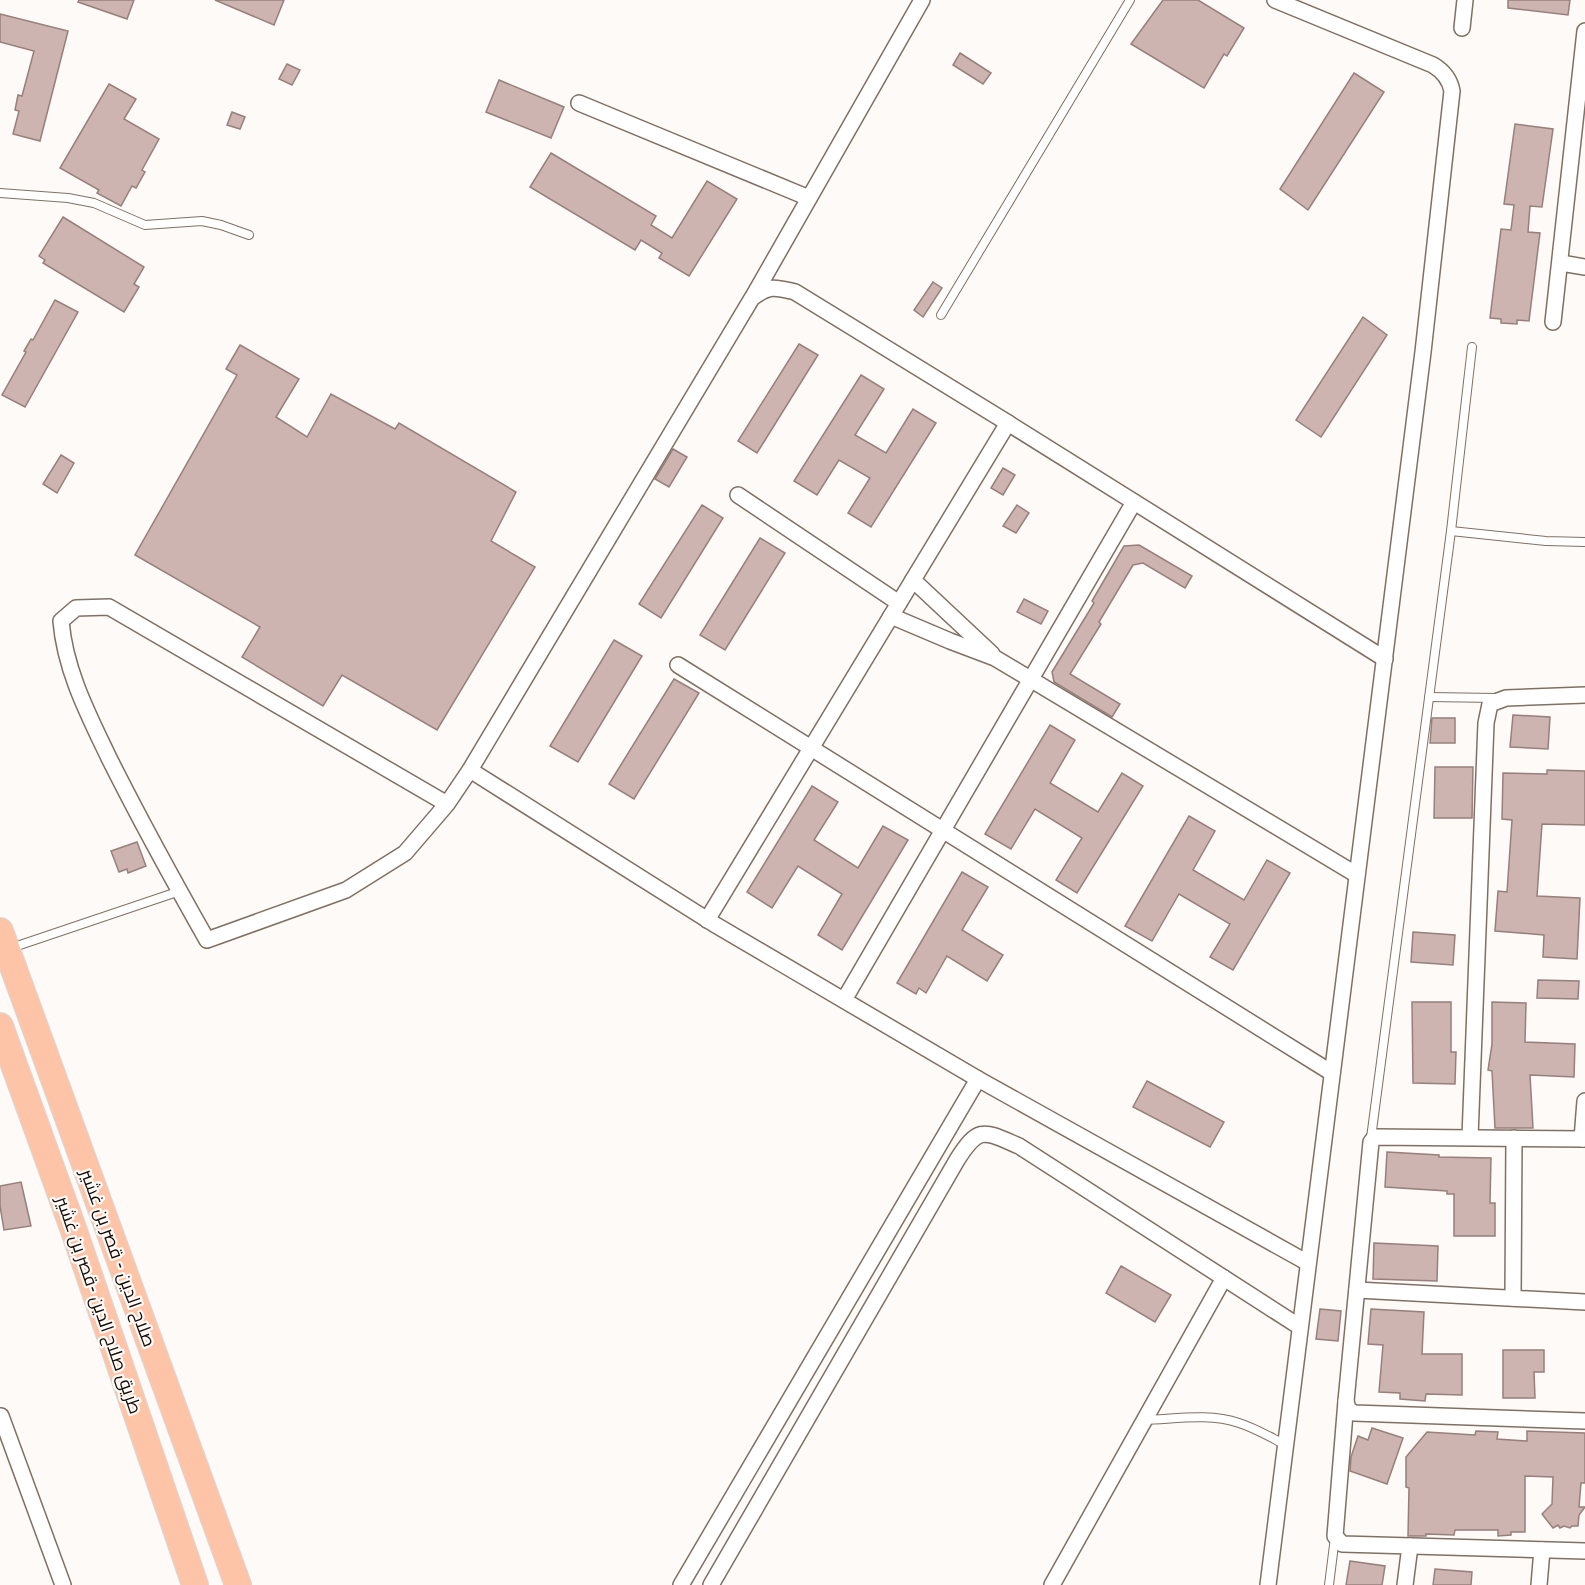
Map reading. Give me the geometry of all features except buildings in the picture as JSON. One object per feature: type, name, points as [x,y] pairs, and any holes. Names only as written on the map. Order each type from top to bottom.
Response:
[{"type":"highway","name":"صلاح الدين - قصر بن غشير","points":[[3,940],[238,1585]]},
{"type":"highway","name":"طريق صلاح الدين -قصر بن غشير","points":[[0,1026],[74,1228],[195,1585]]},
{"type":"street","points":[[447,804],[109,607],[76,608],[62,621],[63,642],[76,686],[138,816],[207,940],[345,890],[405,853],[447,804],[470,770],[752,298],[922,0]]},
{"type":"street","points":[[1268,1585],[1423,352],[1452,91],[1446,77],[1440,69],[1433,65],[1275,0]]},
{"type":"street","points":[[1462,28],[1465,0]]},
{"type":"street","points":[[1553,322],[1580,124],[1585,31]]},
{"type":"street","points":[[579,104],[810,198]]},
{"type":"street","points":[[1561,263],[1585,267]]},
{"type":"street","points":[[752,298],[764,289],[777,287],[795,292],[1385,659]]},
{"type":"street","points":[[707,920],[1008,423]]},
{"type":"street","points":[[738,495],[895,610],[950,642],[995,658],[1357,875]]},
{"type":"street","points":[[844,1000],[1134,502]]},
{"type":"street","points":[[913,580],[995,658]]},
{"type":"street","points":[[678,665],[1332,1073]]},
{"type":"street","points":[[1470,1137],[1485,723],[1490,704],[1506,698],[1585,695]]},
{"type":"street","points":[[470,770],[707,920],[978,1079],[1308,1263]]},
{"type":"street","points":[[681,1585],[978,1079]]},
{"type":"street","points":[[1585,1101],[1584,1139],[1383,1136],[1375,1137],[1371,1142],[1365,1185],[1335,1536],[1342,1544],[1585,1551]]},
{"type":"street","points":[[711,1585],[957,1160],[975,1135],[990,1134],[1019,1146],[1300,1327]]},
{"type":"street","points":[[1513,1298],[1514,1138]]},
{"type":"street","points":[[1052,1585],[1224,1278]]},
{"type":"street","points":[[1357,1290],[1585,1302]]},
{"type":"street","points":[[1346,1401],[1348,1409],[1354,1413],[1585,1422]]},
{"type":"street","points":[[2,1416],[63,1585]]},
{"type":"street","points":[[1405,1585],[1410,1546]]},
{"type":"street","points":[[1539,1585],[1542,1550]]},
{"type":"lane","points":[[941,315],[1130,0]]},
{"type":"lane","points":[[0,193],[50,196],[94,203],[146,225],[202,221],[222,225],[249,235]]},
{"type":"lane","points":[[1371,1142],[1451,531],[1472,348]]},
{"type":"lane","points":[[1451,531],[1546,541],[1585,542]]},
{"type":"lane","points":[[1429,697],[1506,698]]},
{"type":"lane","points":[[3,940],[180,891]]},
{"type":"lane","points":[[1145,1420],[1201,1418],[1226,1420],[1286,1445]]},
{"type":"lane","points":[[1329,1585],[1335,1536]]}]
